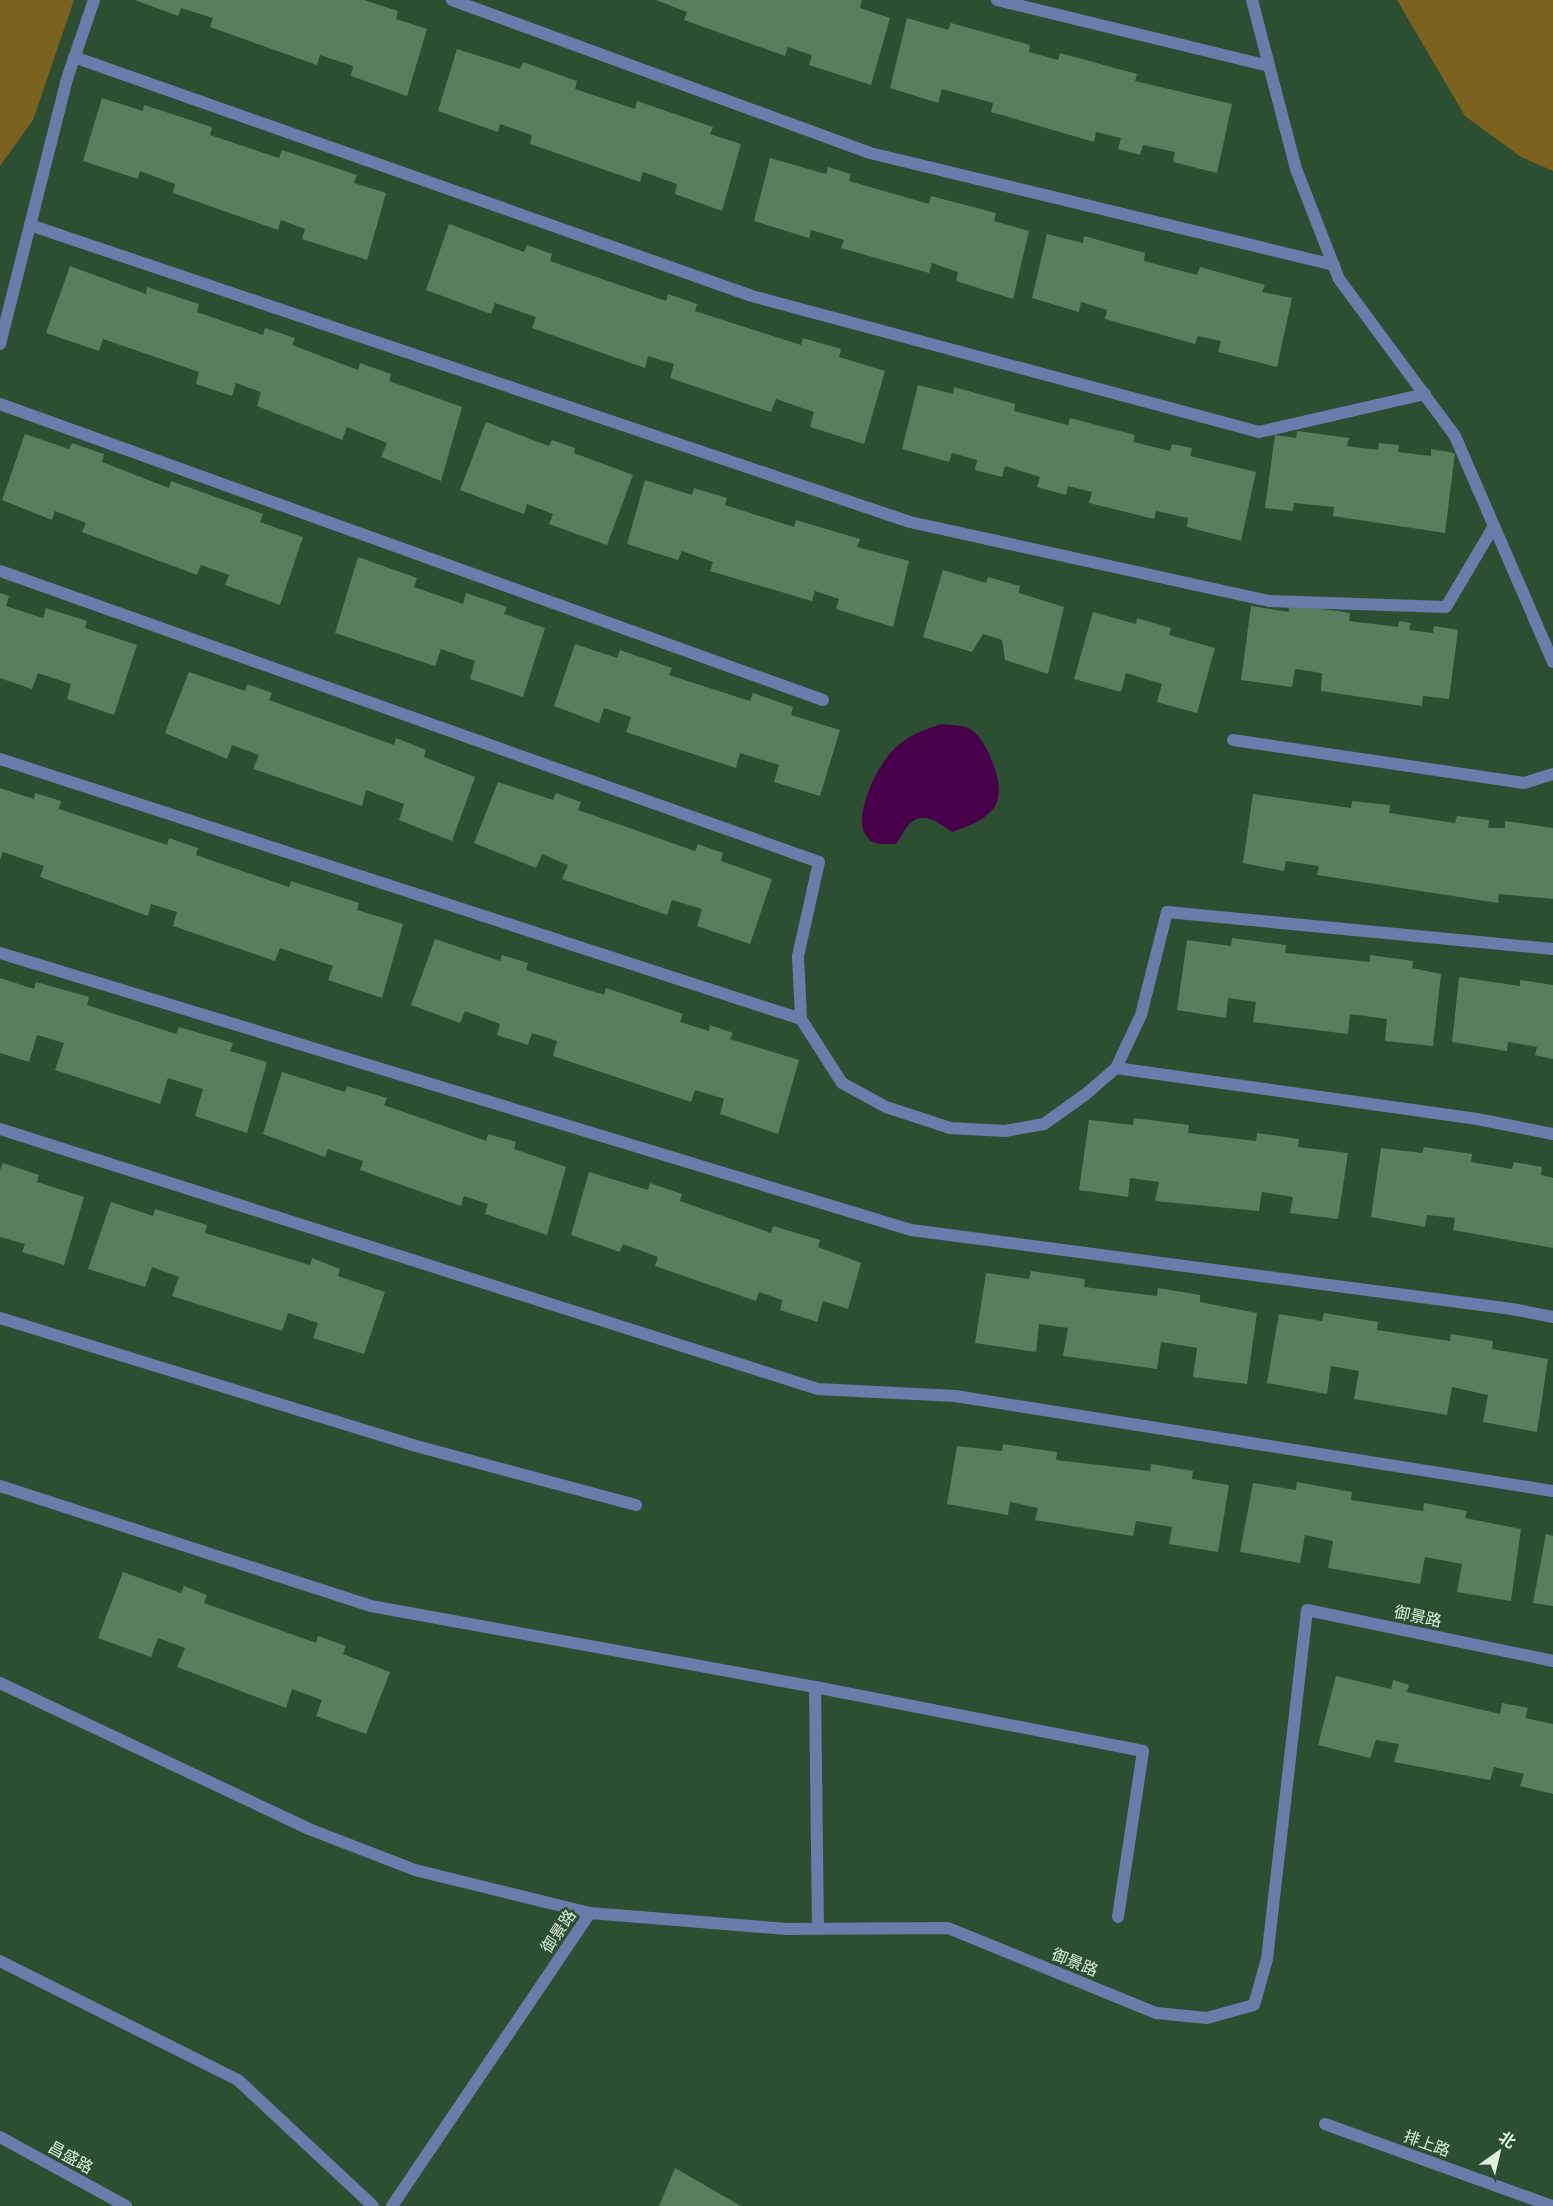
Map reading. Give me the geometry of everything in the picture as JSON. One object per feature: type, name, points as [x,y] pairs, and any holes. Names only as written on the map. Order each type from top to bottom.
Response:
[{"type":"street","points":[[0,344],[74,57],[94,0]]},
{"type":"street","points":[[453,0],[870,153],[1334,265]]},
{"type":"street","points":[[997,0],[1269,66]]},
{"type":"street","points":[[1252,0],[1296,169],[1339,279],[1455,436],[1553,663]]},
{"type":"street","points":[[74,57],[752,296],[1259,432],[1425,394]]},
{"type":"street","points":[[30,225],[910,522],[1269,601],[1446,607],[1494,526]]},
{"type":"street","points":[[0,404],[823,700]]},
{"type":"street","points":[[0,571],[819,862],[798,956],[801,1019],[842,1083],[886,1107],[950,1128],[1005,1131],[1044,1124],[1086,1094],[1116,1068],[1142,1016],[1167,912],[1553,949]]},
{"type":"street","points":[[1233,740],[1524,783],[1553,774]]},
{"type":"street","points":[[0,759],[801,1019]]},
{"type":"street","points":[[0,953],[910,1230],[1501,1308],[1553,1317]]},
{"type":"street","points":[[1116,1068],[1477,1119],[1553,1134]]},
{"type":"street","points":[[0,1129],[818,1389],[955,1396],[1553,1491]]},
{"type":"street","points":[[0,1317],[416,1446],[636,1505]]},
{"type":"street","points":[[0,1486],[371,1606],[815,1687],[1143,1751],[1118,1917]]},
{"type":"street","name":"御景路","points":[[392,2206],[590,1913],[787,1929],[948,1928],[1156,2013],[1207,2018],[1254,2005],[1267,1959],[1307,1610],[1553,1661]]},
{"type":"street","points":[[0,1683],[309,1829],[415,1870],[590,1913]]},
{"type":"street","points":[[815,1687],[818,1929]]},
{"type":"street","points":[[0,1961],[238,2080],[373,2206]]},
{"type":"street","name":"排上路","points":[[1325,2124],[1552,2206]]},
{"type":"street","name":"昌盛路","points":[[0,2137],[126,2206]]},
{"type":"shaded area","points":[[0,0],[74,0],[33,120],[0,166]]},
{"type":"shaded area","points":[[1397,0],[1553,0],[1553,171],[1521,157],[1465,116]]},
{"type":"shaded area","points":[[941,724],[969,728],[984,745],[994,766],[999,789],[995,806],[981,819],[952,832],[935,821],[923,818],[912,822],[896,844],[879,844],[871,841],[865,834],[862,820],[866,798],[876,774],[889,755],[905,740]]},
{"type":"building","points":[[135,0],[364,0],[398,11],[396,19],[427,29],[407,96],[351,76],[353,66],[320,55],[317,65],[210,27],[213,18],[181,8],[178,16]]},
{"type":"building","points":[[656,0],[862,0],[860,8],[890,18],[871,85],[809,65],[812,55],[788,47],[785,56],[684,20],[687,12]]},
{"type":"building","points":[[907,18],[948,30],[951,23],[1030,45],[1029,52],[1058,60],[1060,53],[1137,74],[1135,81],[1232,104],[1217,173],[1173,162],[1175,152],[1143,145],[1140,155],[1118,149],[1121,138],[1096,132],[1094,142],[991,112],[993,103],[942,89],[938,103],[890,88]]},
{"type":"building","points":[[457,49],[520,69],[523,62],[577,81],[575,89],[635,109],[637,101],[713,127],[710,134],[741,144],[722,211],[675,194],[677,184],[643,172],[640,182],[530,144],[532,135],[500,124],[498,132],[438,111]]},
{"type":"building","points":[[102,98],[143,111],[144,105],[212,127],[210,135],[279,158],[282,150],[357,175],[354,183],[386,193],[367,260],[302,239],[305,229],[281,220],[278,230],[173,193],[175,184],[140,171],[138,179],[83,161]]},
{"type":"building","points":[[770,158],[826,174],[828,167],[851,174],[849,181],[929,204],[931,196],[996,213],[994,221],[1029,231],[1013,299],[956,281],[958,272],[932,263],[929,273],[841,248],[844,240],[811,230],[809,238],[754,221]]},
{"type":"building","points":[[449,224],[524,252],[527,245],[552,254],[550,261],[666,301],[668,294],[697,304],[695,311],[801,345],[803,338],[841,349],[839,357],[885,371],[864,444],[810,427],[814,412],[776,399],[771,412],[670,378],[674,364],[648,356],[645,368],[532,328],[536,317],[495,303],[491,314],[426,290]]},
{"type":"building","points":[[1047,234],[1083,243],[1084,236],[1145,253],[1144,261],[1197,275],[1200,267],[1265,285],[1262,292],[1292,298],[1277,367],[1218,352],[1221,341],[1198,336],[1195,344],[1105,319],[1107,310],[1081,302],[1079,312],[1032,298]]},
{"type":"building","points":[[70,266],[146,294],[147,287],[199,304],[197,312],[263,335],[265,328],[295,338],[292,345],[358,370],[360,363],[391,374],[389,381],[462,407],[441,481],[381,457],[387,443],[347,427],[342,440],[257,406],[261,392],[236,383],[232,396],[196,384],[199,372],[103,339],[99,351],[46,333]]},
{"type":"building","points":[[918,385],[953,394],[954,387],[1015,404],[1014,411],[1068,425],[1070,418],[1135,435],[1133,442],[1170,451],[1172,444],[1192,448],[1190,456],[1256,472],[1241,541],[1187,527],[1188,518],[1156,511],[1154,519],[1089,503],[1092,492],[1068,486],[1066,495],[1037,487],[1040,477],[1005,466],[1002,477],[975,470],[977,460],[952,453],[949,462],[902,449]]},
{"type":"building","points":[[486,422],[549,446],[552,440],[575,448],[574,453],[633,475],[607,545],[549,524],[553,514],[527,504],[524,514],[460,490]]},
{"type":"building","points":[[1297,431],[1349,438],[1347,446],[1378,450],[1379,443],[1399,445],[1398,452],[1431,456],[1431,449],[1455,453],[1445,533],[1333,516],[1334,507],[1294,503],[1293,511],[1265,508],[1275,435],[1296,438]]},
{"type":"building","points":[[25,434],[69,449],[72,443],[104,454],[102,462],[169,488],[171,481],[263,514],[260,522],[303,537],[280,605],[225,585],[229,575],[201,565],[197,575],[82,532],[86,523],[55,511],[52,520],[2,500]]},
{"type":"building","points":[[645,480],[692,495],[694,488],[727,498],[725,505],[794,527],[796,520],[860,539],[857,547],[909,561],[893,627],[836,609],[839,599],[815,591],[812,601],[710,571],[713,562],[682,551],[678,560],[627,544]]},
{"type":"building","points":[[358,557],[417,578],[414,587],[463,604],[466,593],[507,607],[504,614],[545,628],[523,697],[470,679],[475,661],[441,649],[435,666],[335,633]]},
{"type":"building","points":[[943,570],[986,583],[988,577],[1020,586],[1019,593],[1064,607],[1048,674],[1005,660],[1002,640],[983,634],[972,652],[923,637]]},
{"type":"building","points":[[0,593],[9,596],[6,606],[43,618],[46,608],[87,621],[85,628],[137,645],[114,715],[67,699],[71,684],[38,673],[32,689],[0,678]]},
{"type":"building","points":[[1289,604],[1350,613],[1349,621],[1398,627],[1399,621],[1411,623],[1409,630],[1433,633],[1434,626],[1458,630],[1449,699],[1423,696],[1422,706],[1321,691],[1322,673],[1295,669],[1292,687],[1241,680],[1251,606],[1289,612]]},
{"type":"building","points":[[1093,612],[1136,624],[1137,618],[1171,628],[1169,635],[1215,648],[1197,713],[1157,702],[1162,684],[1126,673],[1121,692],[1074,679]]},
{"type":"building","points":[[575,644],[617,658],[620,650],[672,668],[669,675],[750,701],[753,693],[793,707],[791,715],[840,730],[820,796],[774,782],[779,765],[740,753],[736,768],[626,732],[631,717],[604,708],[599,723],[554,706]]},
{"type":"building","points":[[189,672],[245,691],[247,684],[272,693],[269,700],[394,745],[396,738],[426,750],[424,757],[475,777],[452,841],[399,820],[404,804],[366,790],[362,806],[253,769],[259,755],[232,745],[227,759],[165,733]]},
{"type":"building","points":[[498,782],[553,800],[556,793],[581,802],[578,810],[695,851],[698,844],[723,853],[721,861],[772,879],[750,944],[697,926],[702,909],[672,900],[667,915],[562,879],[568,865],[542,854],[536,868],[474,843]]},
{"type":"building","points":[[0,788],[34,799],[35,793],[61,801],[59,809],[167,845],[169,838],[198,848],[196,855],[289,887],[291,881],[359,903],[357,910],[403,924],[382,998],[328,980],[333,966],[280,948],[275,961],[173,926],[177,912],[151,904],[148,916],[40,877],[44,866],[3,852],[0,860]]},
{"type":"building","points":[[1253,794],[1351,808],[1352,801],[1390,805],[1389,813],[1455,823],[1457,816],[1489,820],[1488,828],[1505,828],[1505,821],[1553,828],[1553,899],[1499,894],[1498,903],[1317,875],[1319,866],[1286,861],[1284,871],[1243,863]]},
{"type":"building","points":[[1232,938],[1286,945],[1285,953],[1370,962],[1370,955],[1413,961],[1412,968],[1441,974],[1433,1046],[1385,1041],[1387,1019],[1350,1014],[1348,1034],[1253,1022],[1256,1002],[1228,998],[1226,1018],[1177,1010],[1187,940],[1231,946]]},
{"type":"building","points":[[435,939],[500,961],[502,955],[528,963],[526,970],[604,995],[606,988],[683,1014],[680,1022],[709,1031],[710,1025],[733,1033],[730,1039],[799,1060],[778,1134],[720,1114],[724,1099],[695,1090],[691,1102],[553,1056],[557,1041],[532,1033],[528,1045],[497,1035],[500,1024],[465,1011],[460,1023],[411,1005]]},
{"type":"building","points":[[1459,977],[1520,986],[1520,980],[1553,985],[1553,1059],[1535,1055],[1537,1047],[1508,1042],[1507,1051],[1452,1042]]},
{"type":"building","points":[[0,978],[34,989],[36,982],[89,997],[87,1005],[176,1034],[179,1027],[233,1043],[230,1051],[267,1062],[247,1133],[195,1116],[203,1089],[168,1078],[160,1104],[55,1070],[64,1043],[37,1035],[29,1062],[0,1053]]},
{"type":"building","points":[[282,1072],[345,1092],[347,1086],[387,1098],[384,1105],[486,1141],[488,1134],[516,1142],[514,1149],[566,1167],[547,1235],[485,1214],[488,1204],[464,1196],[461,1206],[360,1170],[363,1161],[328,1149],[325,1157],[263,1134]]},
{"type":"building","points":[[1134,1118],[1189,1125],[1188,1133],[1256,1141],[1257,1133],[1299,1139],[1298,1147],[1348,1153],[1338,1219],[1290,1213],[1293,1197],[1262,1192],[1259,1211],[1155,1201],[1159,1182],[1130,1178],[1128,1197],[1079,1190],[1089,1120],[1133,1125]]},
{"type":"building","points":[[1424,1147],[1472,1154],[1471,1162],[1512,1169],[1514,1162],[1542,1167],[1541,1175],[1553,1178],[1553,1248],[1453,1230],[1455,1218],[1427,1215],[1425,1227],[1371,1217],[1381,1148],[1422,1153]]},
{"type":"building","points":[[3,1163],[39,1175],[37,1182],[84,1197],[64,1265],[22,1252],[25,1244],[0,1237],[0,1170]]},
{"type":"building","points":[[589,1172],[648,1190],[650,1183],[682,1194],[680,1201],[771,1233],[773,1226],[820,1240],[818,1247],[861,1263],[848,1309],[823,1301],[817,1322],[780,1310],[782,1300],[759,1292],[756,1301],[655,1266],[658,1257],[623,1244],[620,1252],[571,1235]]},
{"type":"building","points":[[111,1202],[153,1216],[155,1209],[207,1225],[205,1233],[310,1265],[312,1258],[340,1269],[338,1276],[385,1292],[364,1354],[313,1338],[318,1323],[288,1313],[282,1331],[172,1296],[179,1277],[152,1267],[145,1287],[88,1269]]},
{"type":"building","points":[[1031,1271],[1085,1279],[1084,1287],[1157,1296],[1158,1288],[1200,1295],[1200,1302],[1257,1313],[1247,1384],[1193,1377],[1197,1348],[1161,1342],[1157,1369],[1063,1356],[1068,1328],[1039,1324],[1036,1352],[975,1343],[986,1273],[1029,1279]]},
{"type":"building","points":[[1324,1313],[1378,1322],[1377,1330],[1450,1341],[1451,1334],[1493,1341],[1492,1349],[1548,1359],[1537,1432],[1483,1422],[1488,1395],[1452,1387],[1447,1415],[1354,1399],[1359,1371],[1331,1366],[1327,1394],[1267,1383],[1279,1314],[1322,1321]]},
{"type":"building","points":[[1003,1444],[1057,1452],[1056,1460],[1150,1471],[1151,1464],[1193,1471],[1192,1479],[1229,1485],[1218,1552],[1169,1544],[1172,1527],[1136,1521],[1133,1536],[1035,1520],[1038,1508],[1010,1502],[1008,1515],[947,1504],[957,1446],[1002,1451]]},
{"type":"building","points":[[1297,1482],[1352,1492],[1351,1500],[1423,1511],[1424,1503],[1467,1511],[1465,1518],[1521,1529],[1511,1601],[1457,1592],[1462,1564],[1425,1557],[1420,1584],[1328,1568],[1333,1541],[1305,1535],[1300,1563],[1240,1552],[1253,1483],[1296,1490]]},
{"type":"building","points":[[1546,1534],[1553,1536],[1553,1606],[1533,1603]]},
{"type":"building","points":[[123,1572],[181,1593],[184,1586],[207,1595],[204,1603],[316,1643],[318,1636],[346,1646],[343,1654],[390,1672],[366,1734],[316,1716],[322,1700],[292,1689],[286,1708],[177,1667],[185,1648],[158,1638],[151,1657],[98,1638]]},
{"type":"building","points":[[1336,1676],[1391,1689],[1393,1680],[1409,1685],[1407,1692],[1500,1714],[1502,1703],[1528,1708],[1525,1718],[1553,1724],[1553,1794],[1520,1786],[1524,1774],[1494,1767],[1490,1780],[1394,1762],[1399,1744],[1376,1740],[1370,1758],[1318,1745]]},
{"type":"building","points":[[675,2168],[741,2206],[659,2206]]}]
